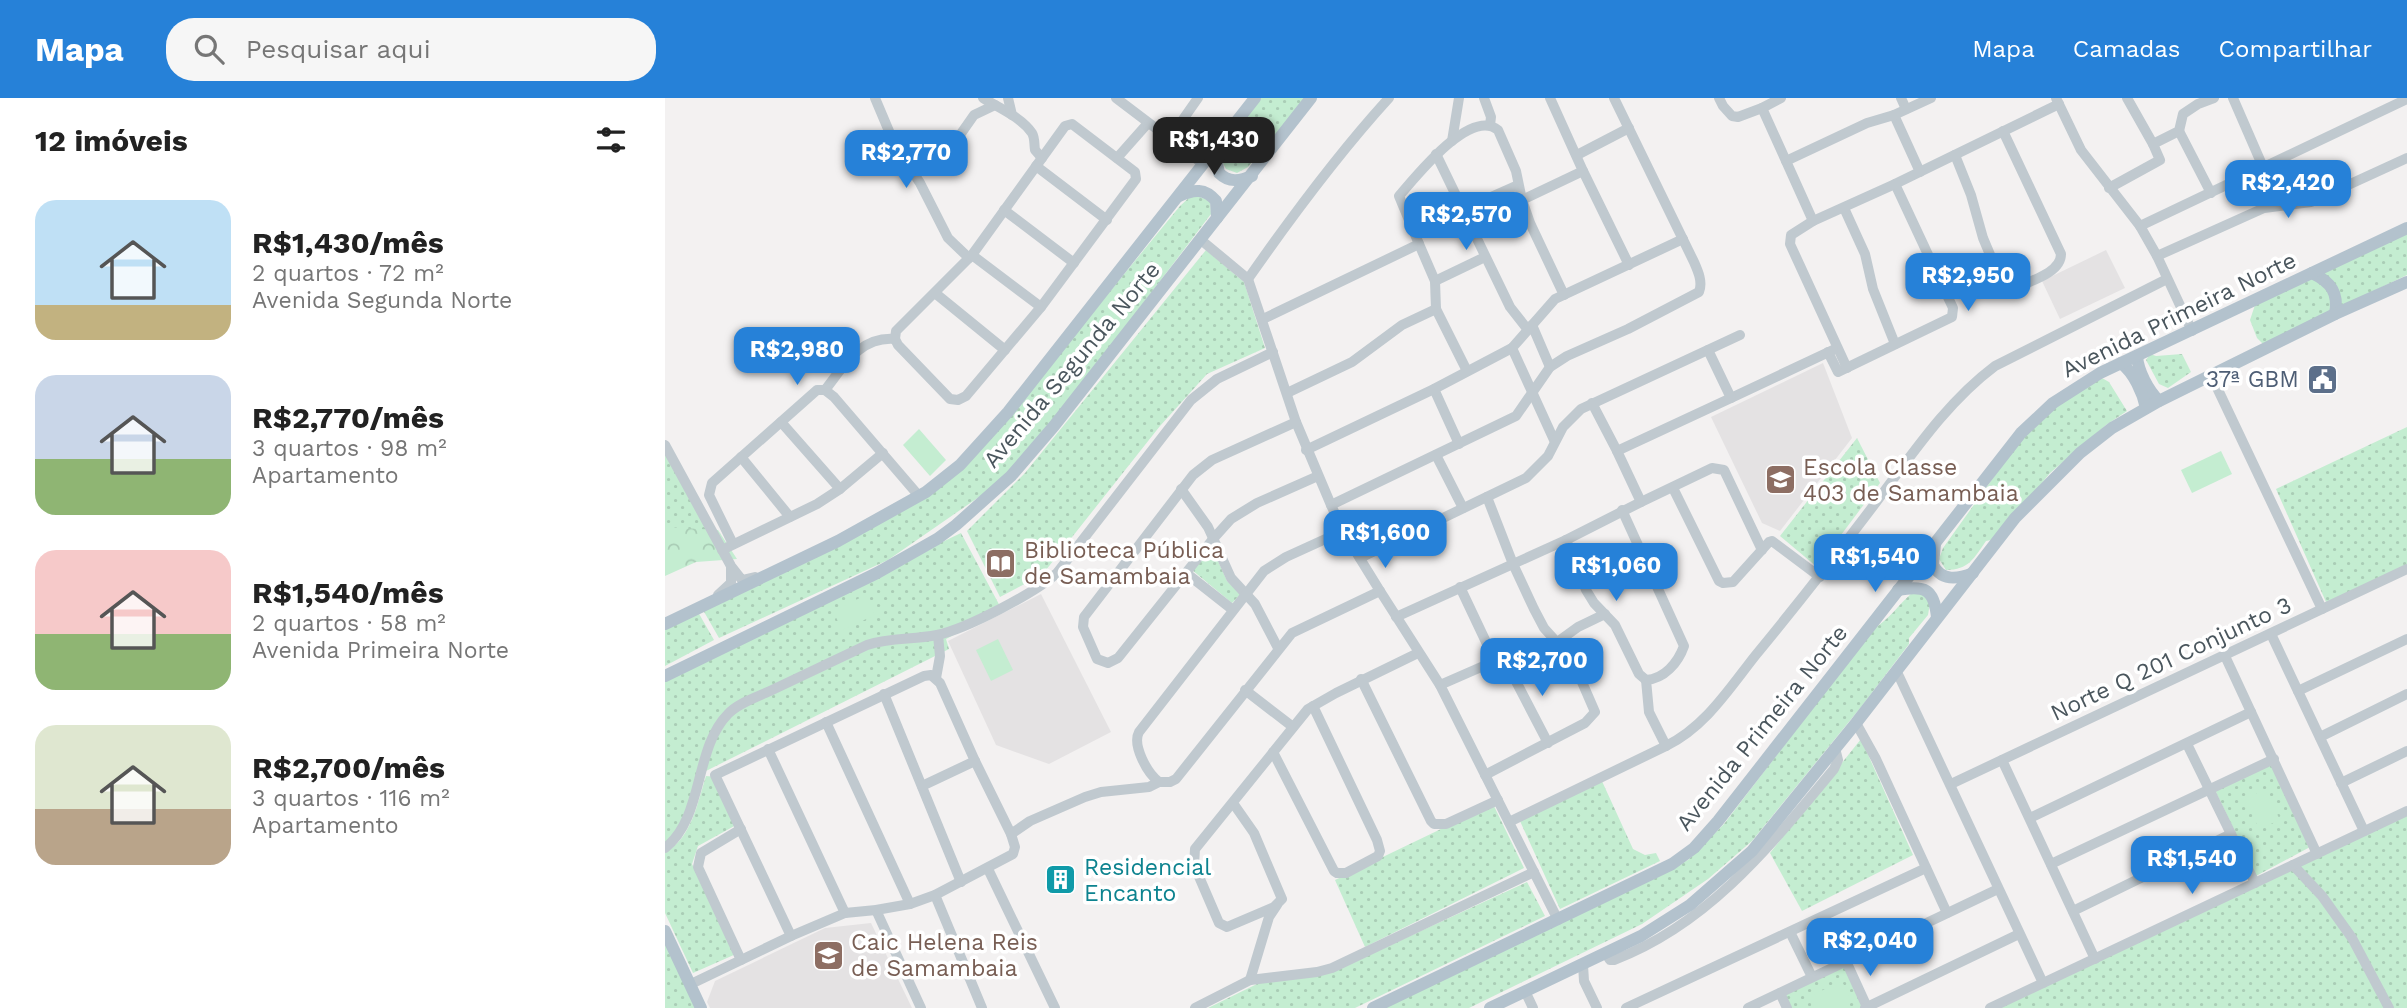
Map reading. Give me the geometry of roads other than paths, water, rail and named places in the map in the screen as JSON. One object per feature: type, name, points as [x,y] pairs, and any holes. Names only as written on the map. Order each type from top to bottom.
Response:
[{"type":"main road","name":"Avenida Segunda Norte","points":[[665,624],[838,541],[919,496],[960,465],[990,434],[1255,98]]},
{"type":"main road","name":"Avenida Segunda Norte","points":[[665,676],[877,573],[937,539],[1011,476],[1054,426],[1311,98]]},
{"type":"main road","points":[[1219,144],[1216,159],[1219,173],[1223,177],[1236,181],[1252,176]]},
{"type":"main road","points":[[1176,198],[1191,191],[1206,192],[1216,201],[1217,218]]},
{"type":"main road","name":"Avenida Primeira Norte","points":[[1373,1008],[1672,864],[1694,848],[1718,821],[2021,433],[2053,403],[2085,381],[2121,363],[2407,228]]},
{"type":"main road","points":[[2312,272],[2325,279],[2334,289],[2337,304],[2335,314]]},
{"type":"main road","points":[[1495,1007],[1641,936],[1690,905],[1729,873],[1752,851],[1856,723],[2015,518],[2052,479],[2112,429],[2211,375],[2407,282]]},
{"type":"main road","points":[[2137,356],[2137,364],[2152,394],[2159,401]]},
{"type":"main road","points":[[2121,363],[2127,368],[2147,408]]},
{"type":"main road","points":[[1935,544],[1933,565],[1940,575],[1953,578],[1973,573]]},
{"type":"main road","points":[[1898,590],[1914,587],[1929,592],[1934,600],[1937,617]]},
{"type":"main road","points":[[665,931],[701,1008]]},
{"type":"street","points":[[875,98],[894,143],[912,169],[949,238],[1041,307]]},
{"type":"street","points":[[983,98],[1012,115],[1032,133],[1039,162],[1107,220]]},
{"type":"street","points":[[1008,98],[1012,115]]},
{"type":"street","points":[[1116,98],[1203,164]]},
{"type":"street","points":[[1170,138],[1198,98]]},
{"type":"street","points":[[1248,279],[1313,188],[1389,98]]},
{"type":"street","points":[[1452,141],[1459,98]]},
{"type":"street","points":[[1484,98],[1491,117],[1490,125]]},
{"type":"street","points":[[1549,98],[1629,265]]},
{"type":"street","points":[[1331,505],[1516,415],[1550,367],[1567,356],[1699,292],[1699,275],[1614,98]]},
{"type":"street","points":[[1719,98],[1732,116],[1738,117],[1781,98]]},
{"type":"street","points":[[1901,98],[1906,109]]},
{"type":"street","points":[[1786,161],[1867,123],[1894,115],[1931,98]]},
{"type":"street","points":[[2109,188],[2160,160],[2127,98]]},
{"type":"street","points":[[2211,192],[2179,131],[2183,114],[2214,98]]},
{"type":"street","points":[[2233,98],[2263,167]]},
{"type":"street","points":[[2140,226],[2403,100]]},
{"type":"street","points":[[1895,184],[1953,313],[1952,317],[1847,368],[1833,350],[1790,244],[1791,235],[1813,221],[1955,155],[2057,101],[2081,150],[2140,226],[2192,331]]},
{"type":"street","points":[[942,155],[953,145],[974,115],[995,105]]},
{"type":"street","points":[[1762,108],[1813,221]]},
{"type":"street","points":[[1894,115],[1920,172]]},
{"type":"street","points":[[1117,158],[1148,123]]},
{"type":"street","points":[[1072,124],[1137,176],[1041,307],[966,397],[953,400],[946,398],[895,339],[899,328],[971,256],[1004,210],[1065,126],[1072,124]]},
{"type":"street","points":[[1467,371],[1436,309],[1435,281],[1399,196],[1436,154],[1452,141],[1479,127],[1490,125],[1498,130],[1516,171],[1530,223],[1564,295]]},
{"type":"street","points":[[1577,155],[1629,128]]},
{"type":"street","points":[[1955,155],[2001,283],[2015,288],[2055,269],[2060,263],[2061,254],[2003,131]]},
{"type":"street","points":[[2153,144],[2179,131]]},
{"type":"street","points":[[1436,154],[1510,307],[1530,327],[1550,367]]},
{"type":"street","points":[[2157,256],[2264,208],[2311,202],[2407,159]]},
{"type":"street","points":[[1522,200],[1583,171]]},
{"type":"street","points":[[1464,209],[1518,186]]},
{"type":"street","points":[[1844,208],[1865,254],[1873,289],[1895,344]]},
{"type":"street","points":[[1004,210],[1074,264]]},
{"type":"street","points":[[1306,450],[1513,348],[1547,306],[1564,295],[1683,239]]},
{"type":"street","points":[[1201,240],[1248,279],[1306,450],[1343,531],[1417,653],[1440,685],[1558,920]]},
{"type":"street","points":[[1263,319],[1419,244]]},
{"type":"street","points":[[1435,281],[1485,257]]},
{"type":"street","points":[[1509,822],[1686,735],[1707,716],[1820,577],[1940,418],[1971,385],[1995,366],[2167,279]]},
{"type":"street","points":[[935,293],[1005,350]]},
{"type":"street","points":[[1287,393],[1352,362],[1402,325],[1436,309]]},
{"type":"street","points":[[1360,558],[1514,485],[1535,471],[1548,456],[1554,440],[1572,417],[1592,403],[1740,335]]},
{"type":"street","points":[[733,544],[711,500],[709,491],[712,482],[814,392],[825,390],[860,348],[880,339],[895,339]]},
{"type":"street","points":[[1513,348],[1554,440]]},
{"type":"street","points":[[1708,350],[1731,398]]},
{"type":"street","points":[[1617,452],[1833,350]]},
{"type":"street","points":[[665,848],[679,835],[718,728],[729,713],[867,645],[884,639],[938,635],[1036,589],[1050,579],[1191,400],[1217,379],[1273,352]]},
{"type":"street","points":[[2211,375],[2322,609]]},
{"type":"street","points":[[1434,389],[1459,444]]},
{"type":"street","points":[[825,390],[919,496]]},
{"type":"street","points":[[1592,403],[1641,502]]},
{"type":"street","points":[[782,422],[840,489]]},
{"type":"street","points":[[1296,422],[1212,460],[1181,489],[1084,617],[1083,628],[1097,659],[1108,663],[1118,657],[1231,519],[1257,503],[1318,477]]},
{"type":"street","points":[[665,446],[731,566],[742,580],[755,577],[762,579]]},
{"type":"street","points":[[722,550],[817,504],[840,489],[883,453]]},
{"type":"street","points":[[1436,455],[1463,508]]},
{"type":"street","points":[[741,457],[790,516]]},
{"type":"street","points":[[1396,617],[1566,540],[1622,510],[1712,468],[1724,470],[1762,550]]},
{"type":"street","points":[[1673,488],[1719,581],[1733,582],[1769,542],[1776,542],[1820,577]]},
{"type":"street","points":[[1181,489],[1208,527],[1231,578],[1247,593],[1278,648]]},
{"type":"street","points":[[1485,775],[1588,721],[1595,712],[1572,659],[1544,628],[1513,564],[1487,497]]},
{"type":"street","points":[[1622,510],[1684,646],[1678,658],[1660,678],[1646,680]]},
{"type":"street","points":[[1159,782],[1153,777],[1137,745],[1136,736],[1264,571],[1343,531]]},
{"type":"street","points":[[1566,540],[1586,590],[1594,603],[1615,625],[1639,674],[1646,680],[1650,712],[1666,746]]},
{"type":"street","points":[[716,600],[719,593],[731,583],[731,566]]},
{"type":"street","name":"Norte Q 201 Conjunto 3","points":[[1951,784],[2407,569]]},
{"type":"street","points":[[1187,573],[1233,610]]},
{"type":"street","points":[[1460,587],[1496,661],[1509,668],[1548,743]]},
{"type":"street","points":[[1011,834],[1030,821],[1085,797],[1101,792],[1149,787],[1176,779],[1278,648],[1299,629],[1380,591]]},
{"type":"street","points":[[1509,668],[1605,614]]},
{"type":"street","points":[[2271,634],[2364,831]]},
{"type":"street","points":[[936,678],[940,656],[938,635]]},
{"type":"street","points":[[2298,691],[2407,639]]},
{"type":"street","points":[[1278,905],[1227,927],[1219,923],[1194,865],[1195,849],[1313,706],[1361,679],[1417,653]]},
{"type":"street","points":[[2225,656],[2317,854]]},
{"type":"street","points":[[1440,685],[1496,661]]},
{"type":"street","points":[[1896,671],[2043,983]]},
{"type":"street","points":[[691,984],[845,913],[910,904],[935,895],[1013,854],[1015,842],[936,678],[931,675],[884,694],[715,775],[702,771]]},
{"type":"street","points":[[1361,679],[1431,821],[1439,825],[1447,824],[1498,800]]},
{"type":"street","points":[[1245,690],[1293,727]]},
{"type":"street","points":[[884,694],[961,882]]},
{"type":"street","points":[[2320,737],[2407,694]]},
{"type":"street","points":[[1273,752],[1337,873],[1346,873],[1378,856],[1380,851],[1377,840],[1313,706]]},
{"type":"street","points":[[2030,818],[2251,712]]},
{"type":"street","points":[[826,722],[910,904]]},
{"type":"street","points":[[1856,723],[1876,758],[1947,914]]},
{"type":"street","points":[[2187,744],[2255,883]]},
{"type":"street","points":[[768,750],[845,913]]},
{"type":"street","points":[[2341,783],[2407,751]]},
{"type":"street","points":[[2051,864],[2274,759]]},
{"type":"street","points":[[2002,760],[2095,958]]},
{"type":"street","points":[[922,786],[975,761]]},
{"type":"street","points":[[715,775],[791,936]]},
{"type":"street","points":[[1233,803],[1250,825],[1281,896],[1281,902],[1269,917],[1250,980]]},
{"type":"street","points":[[1990,1008],[2407,811]]},
{"type":"street","points":[[741,830],[705,850],[699,857],[698,867],[741,960]]},
{"type":"street","points":[[2073,911],[2231,834]]},
{"type":"street","points":[[2293,865],[2322,896],[2352,937],[2389,1008]]},
{"type":"street","points":[[1626,1008],[1926,868]]},
{"type":"street","points":[[988,869],[1055,1008]]},
{"type":"street","points":[[1195,1008],[1250,980],[1332,968],[1534,872]]},
{"type":"street","points":[[1748,1008],[1998,889]]},
{"type":"street","points":[[935,895],[982,1008]]},
{"type":"street","points":[[876,910],[921,1008]]},
{"type":"street","points":[[1790,932],[1812,977]]},
{"type":"street","points":[[1846,961],[1866,1008],[2018,934]]},
{"type":"street","points":[[1583,965],[1584,981],[1597,1008]]},
{"type":"street","points":[[1569,971],[1584,981]]},
{"type":"street","points":[[1525,991],[1533,1008]]},
{"type":"street","points":[[1780,993],[1787,1008]]},
{"type":"place","name":"37ª GBM","points":[[2322,379]]},
{"type":"place","name":"Escola Classe 403 de Samambaia","points":[[1780,480]]},
{"type":"place","name":"Biblioteca Pública de Samambaia","points":[[1001,563]]},
{"type":"place","name":"Residencial Encanto","points":[[1061,880]]},
{"type":"place","name":"Caic Helena Reis de Samambaia","points":[[828,955]]}]
